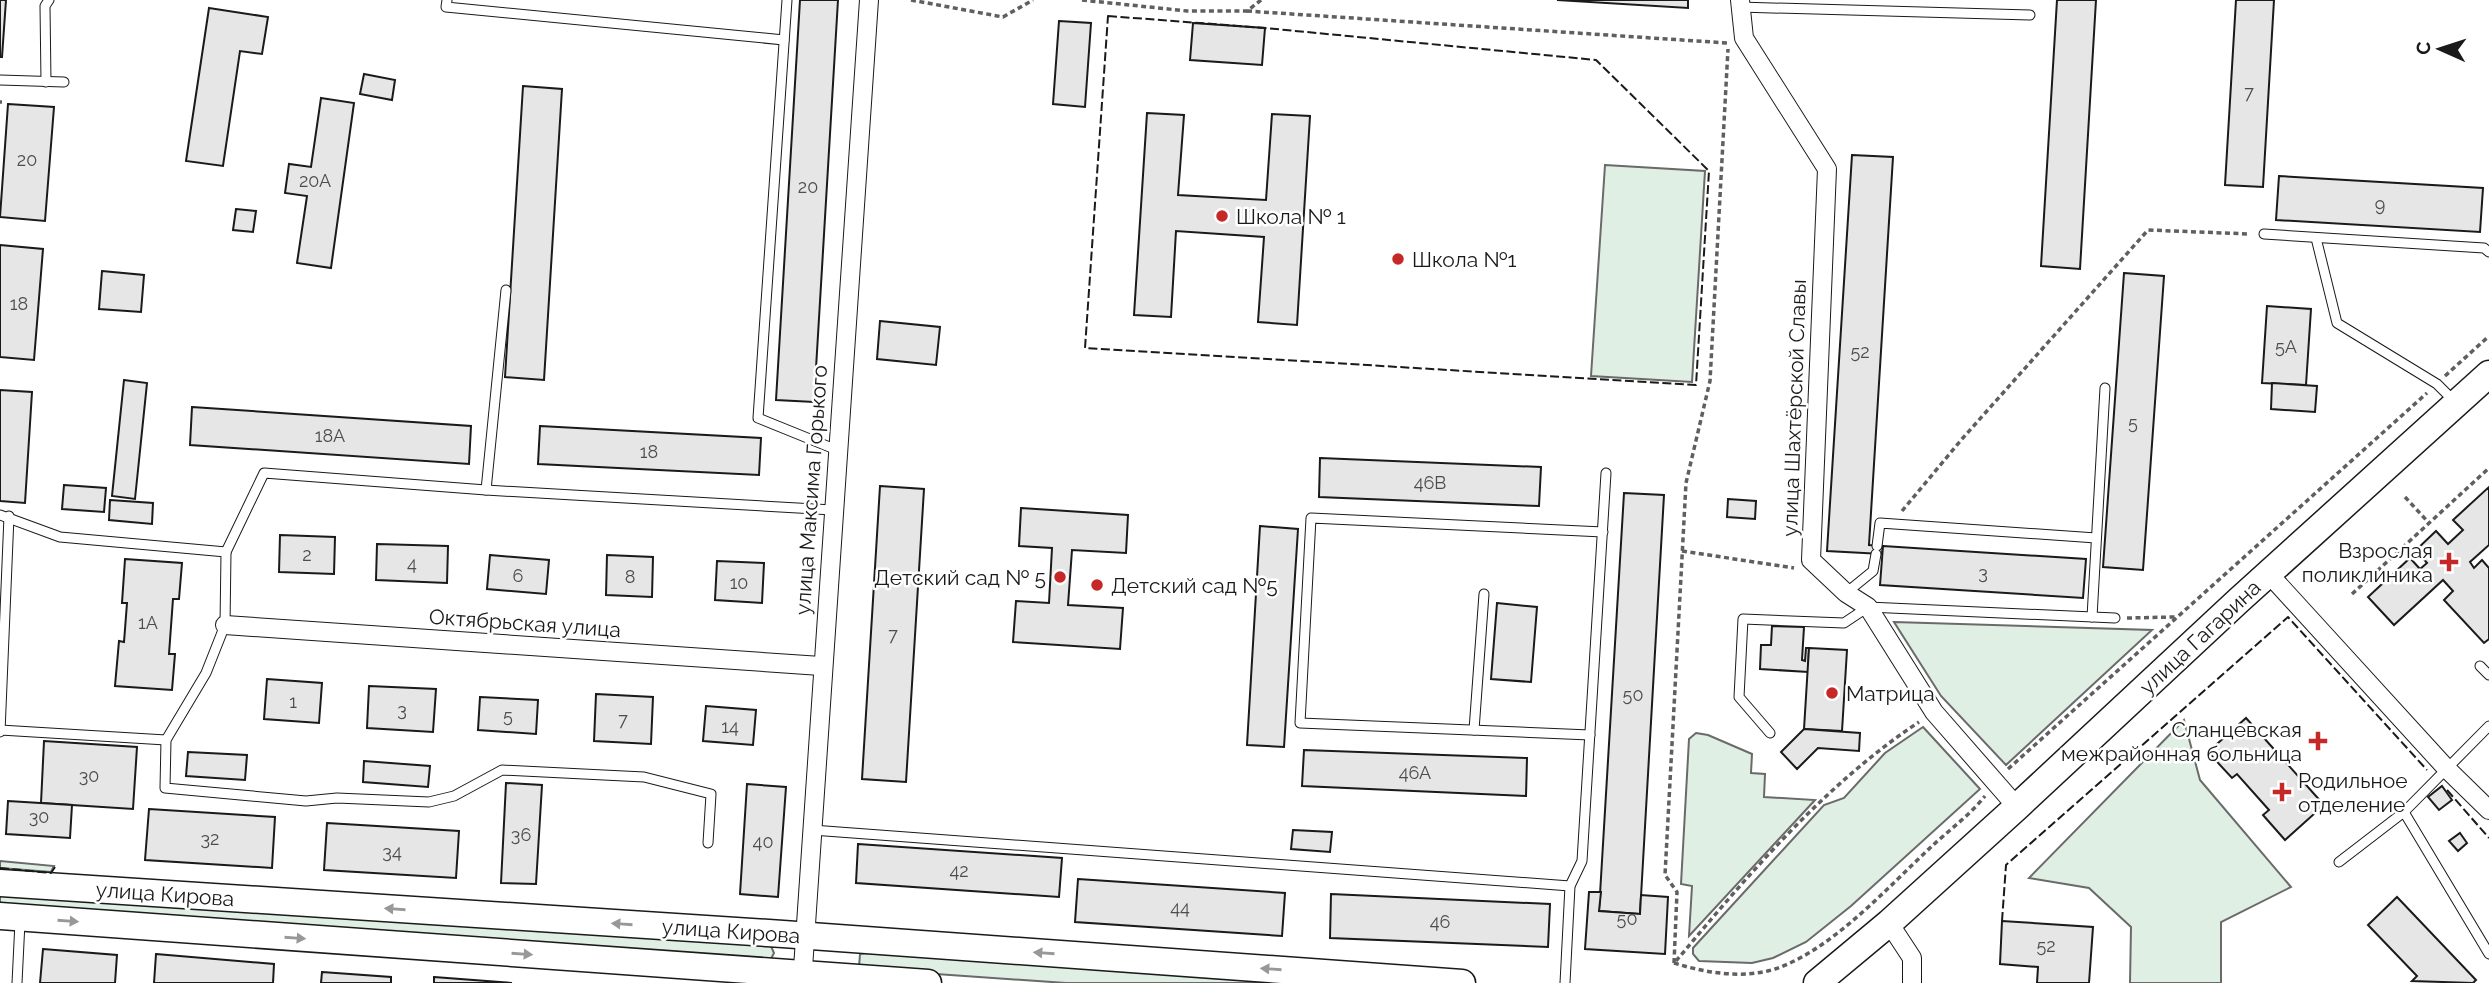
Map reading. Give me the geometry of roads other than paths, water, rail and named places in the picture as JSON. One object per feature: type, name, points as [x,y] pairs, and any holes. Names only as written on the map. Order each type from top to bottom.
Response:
[{"type":"main road","name":"улица Гагарина","points":[[1816,983],[1889,923],[2489,374]]},
{"type":"main road","name":"улица Кирова","points":[[0,883],[1462,983]]},
{"type":"main road","name":"улица Кирова","points":[[10,917],[802,979],[928,983]]},
{"type":"street","name":"улица Максима Горького","points":[[802,979],[821,666],[869,0]]},
{"type":"street","name":"улица Шахтёрской Славы","points":[[1740,3],[1744,38],[1827,169],[1811,560],[1846,593],[1868,607],[1934,712],[2017,807]]},
{"type":"street","points":[[2269,573],[2364,667],[2447,769],[2489,810]]},
{"type":"street","name":"Октябрьская улица","points":[[225,625],[821,666]]},
{"type":"street","points":[[1889,923],[1912,958],[1912,983]]},
{"type":"lane","points":[[46,82],[45,6],[49,0]]},
{"type":"lane","points":[[447,0],[446,7],[784,40]]},
{"type":"lane","points":[[787,0],[758,418],[837,450]]},
{"type":"lane","points":[[1740,3],[2030,15]]},
{"type":"lane","points":[[0,80],[64,82]]},
{"type":"lane","points":[[2264,234],[2484,248],[2489,253]]},
{"type":"lane","points":[[2316,238],[2337,323],[2437,384],[2456,403]]},
{"type":"lane","points":[[486,490],[506,290]]},
{"type":"lane","points":[[2092,617],[2105,388]]},
{"type":"lane","points":[[708,843],[711,794],[643,777],[502,770],[454,796],[429,802],[337,798],[306,801],[165,788],[166,740],[206,673],[225,625],[226,552],[264,473],[486,490],[833,510]]},
{"type":"lane","points":[[1565,983],[1570,886],[1582,861],[1606,473]]},
{"type":"lane","points":[[166,740],[0,731],[5,515],[61,537],[226,552]]},
{"type":"lane","points":[[1590,735],[1300,723],[1311,518],[1603,532]]},
{"type":"lane","points":[[1846,593],[1873,571],[1880,523],[2096,538]]},
{"type":"lane","points":[[1475,730],[1484,594]]},
{"type":"lane","points":[[1770,733],[1739,697],[1743,619],[1844,623],[1868,607],[2115,618]]},
{"type":"lane","points":[[2480,666],[2489,675]]},
{"type":"lane","points":[[2339,862],[2404,812],[2489,726]]},
{"type":"lane","points":[[2404,812],[2489,954]]},
{"type":"lane","points":[[811,830],[1570,886]]},
{"type":"lane","points":[[10,917],[17,983]]},
{"type":"place","name":"Школа № 1","points":[[1222,216]]},
{"type":"place","name":"Школа №1","points":[[1398,259]]},
{"type":"place","name":"Взрослая поликлиника","points":[[2449,562]]},
{"type":"place","name":"Детский сад № 5","points":[[1060,577]]},
{"type":"place","name":"Детский сад №5","points":[[1097,585]]},
{"type":"place","name":"Матрица","points":[[1832,693]]},
{"type":"place","name":"Сланцевская межрайонная больница","points":[[2318,741]]},
{"type":"place","name":"Родильное отделение","points":[[2282,792]]}]
